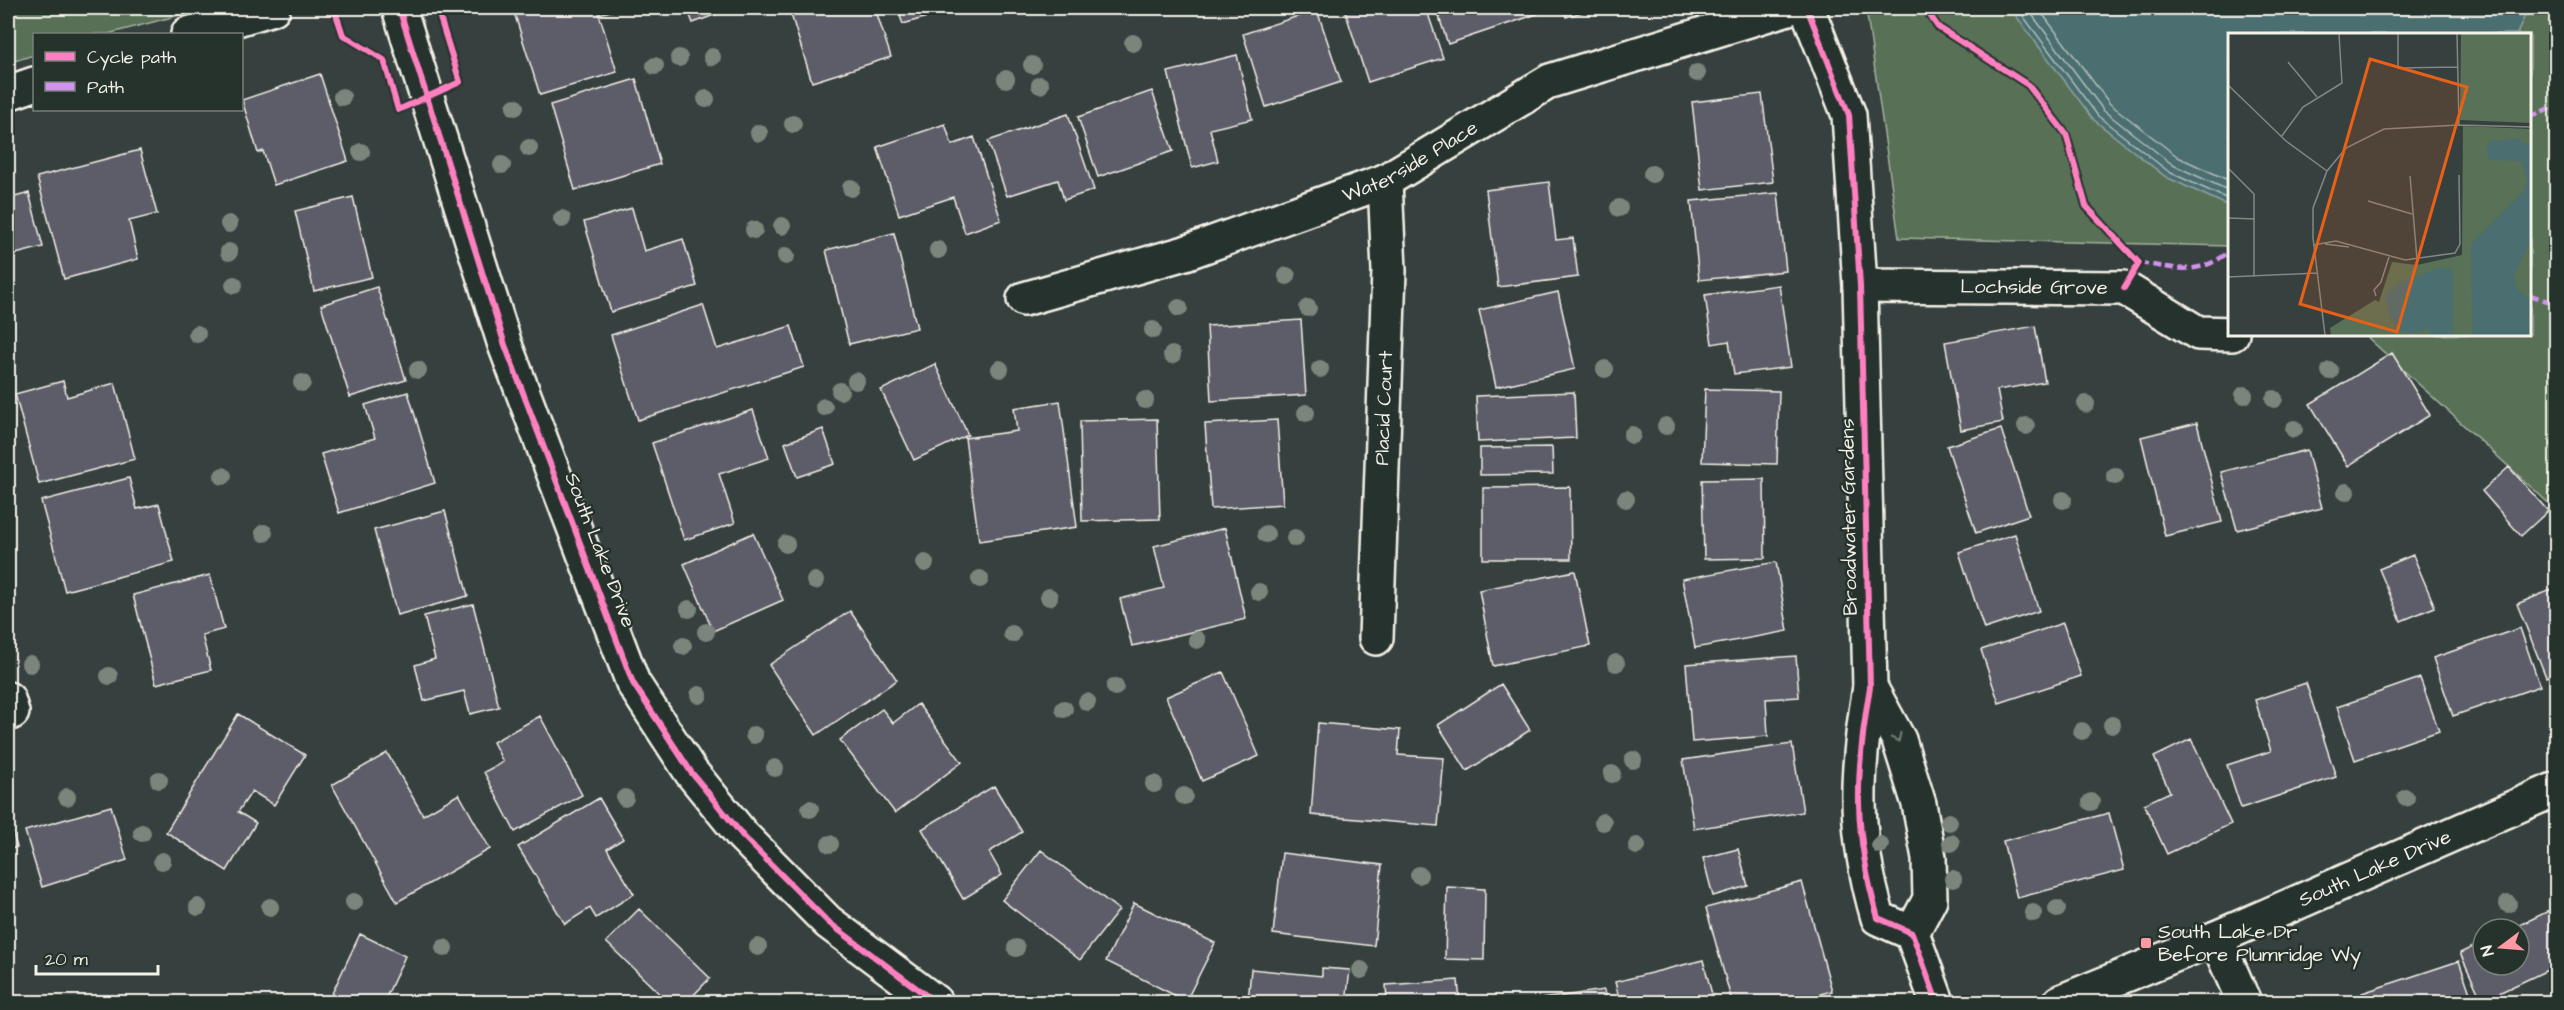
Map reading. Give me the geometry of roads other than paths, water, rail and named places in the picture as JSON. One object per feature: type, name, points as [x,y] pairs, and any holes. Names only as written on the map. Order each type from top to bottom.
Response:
[{"type":"street","points":[[191,33],[273,8]]},
{"type":"street","name":"South Lake Drive","points":[[399,8],[505,345],[633,683],[691,772],[743,836],[828,922],[934,1002]]},
{"type":"street","name":"Waterside Place","points":[[1024,299],[1185,253],[1385,181],[1550,81],[1788,8]]},
{"type":"street","name":"Broadwater Gardens","points":[[1807,8],[1849,114],[1860,286],[1870,687],[1859,752],[1858,797],[1861,845],[1878,918],[1912,933],[1930,899],[1929,858],[1921,814],[1899,740],[1870,687]]},
{"type":"street","points":[[8,93],[33,84]]},
{"type":"street","name":"Placid Court","points":[[1376,638],[1389,271],[1385,181]]},
{"type":"street","name":"Lochside Grove","points":[[1860,286],[2124,288],[2198,333],[2228,334]]},
{"type":"street","points":[[8,699],[12,712],[8,714]]},
{"type":"street","name":"South Lake Drive","points":[[2060,1002],[2216,938],[2556,789]]},
{"type":"street","points":[[1912,933],[1937,1002]]},
{"type":"street","points":[[2216,938],[2244,1002]]},
{"type":"water","points":[[2010,8],[2528,8],[2517,33],[2228,33],[2228,206],[2166,177],[2094,120]]},
{"type":"place","name":"South Lake Dr Before Plumridge Wy","points":[[2146,943]]}]
